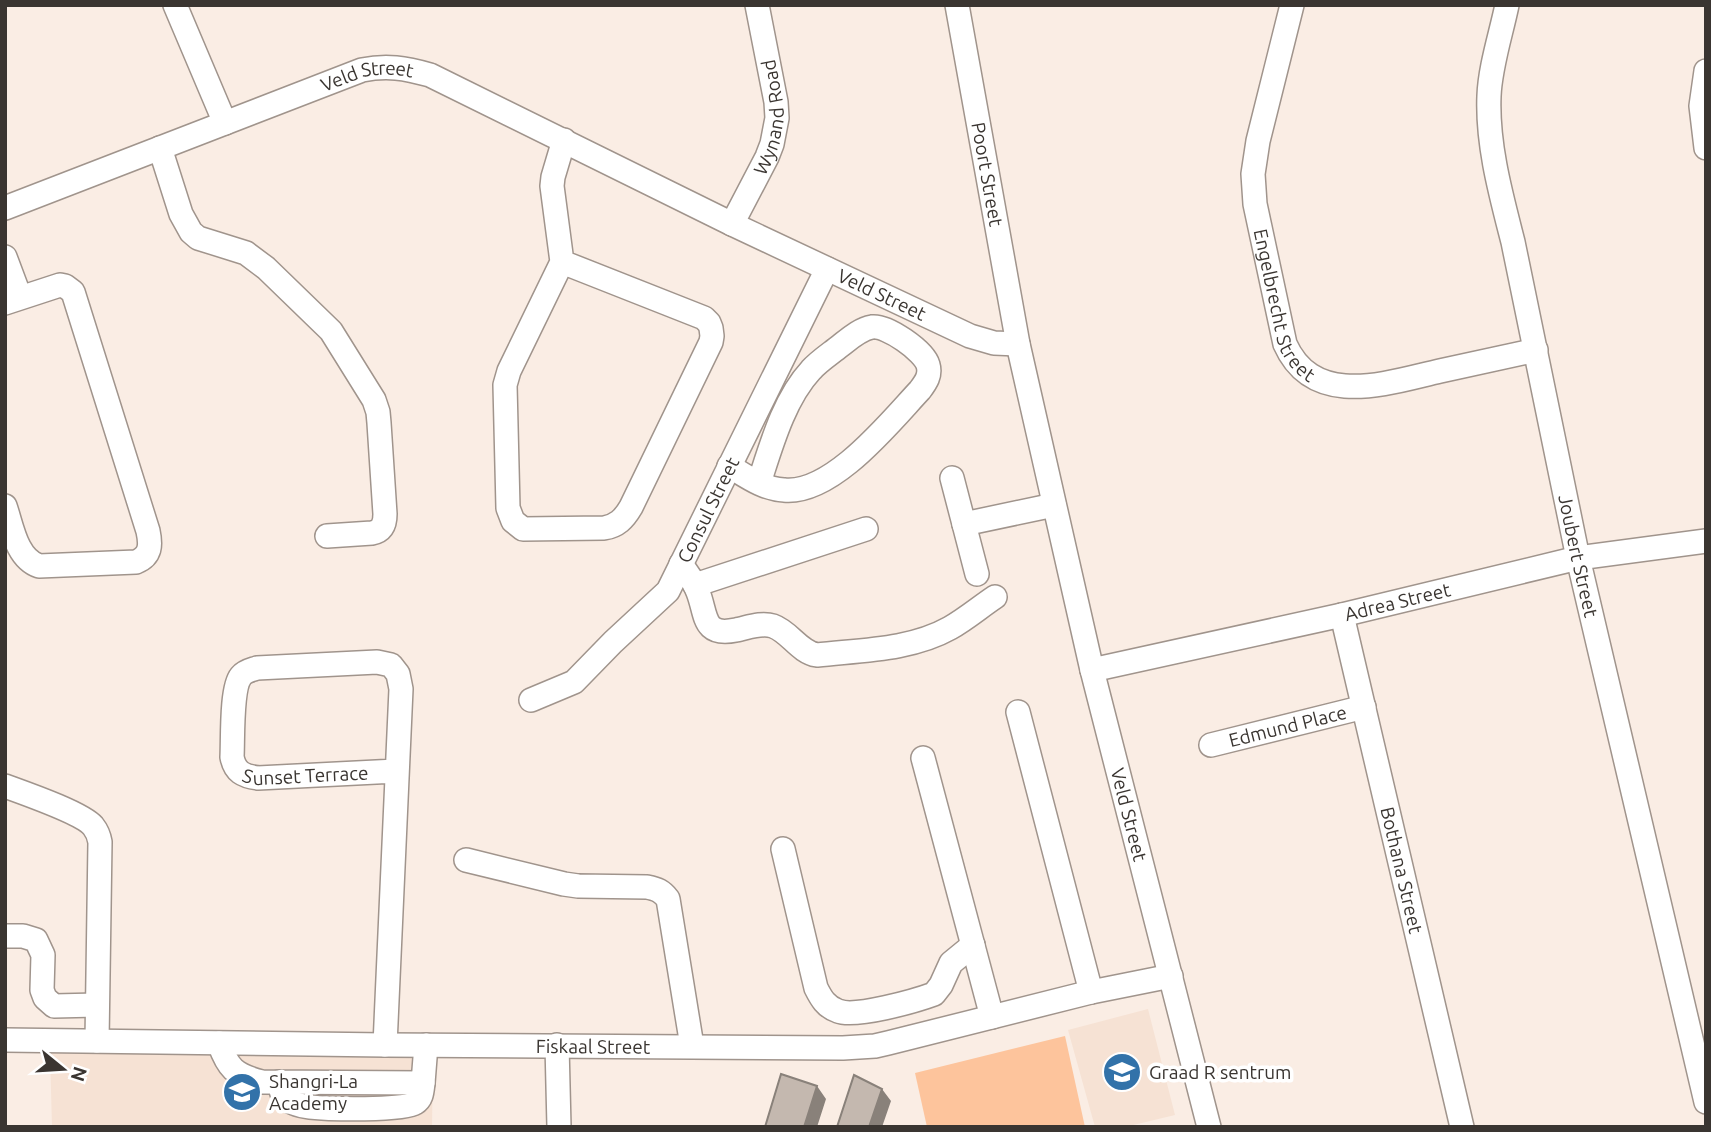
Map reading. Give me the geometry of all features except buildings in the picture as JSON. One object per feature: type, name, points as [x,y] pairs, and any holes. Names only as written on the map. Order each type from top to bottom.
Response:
[{"type":"street","points":[[175,5],[225,123]]},
{"type":"street","name":"Wynand Road","points":[[732,225],[767,157],[777,118],[757,5]]},
{"type":"street","name":"Poort Street","points":[[957,5],[1018,344]]},
{"type":"street","name":"Engelbrecht Street","points":[[1292,5],[1258,141],[1253,189],[1285,344],[1294,361],[1308,374],[1331,384],[1363,387],[1535,350]]},
{"type":"street","name":"Joubert Street","points":[[1507,5],[1489,95],[1490,131],[1501,195],[1578,558],[1706,1102]]},
{"type":"street","name":"Veld Street","points":[[5,208],[362,71],[380,67],[397,68],[429,75],[732,225],[970,336],[994,343],[1018,344],[1092,670],[1209,1127]]},
{"type":"street","points":[[1706,71],[1701,106],[1706,148]]},
{"type":"street","points":[[562,262],[704,318],[709,323],[712,336],[631,508],[621,521],[604,528],[523,529],[513,521],[508,508],[505,385],[562,262],[552,186],[564,140]]},
{"type":"street","points":[[160,148],[181,214],[191,232],[198,238],[246,253],[266,268],[336,337],[374,400],[379,423],[384,524],[379,531],[372,533],[327,536]]},
{"type":"street","points":[[5,257],[13,300],[60,285],[73,292],[148,531],[150,546],[144,558],[136,562],[39,566],[32,564],[23,554],[5,506]]},
{"type":"street","name":"Consul Street","points":[[531,700],[580,677],[665,594],[827,269]]},
{"type":"street","points":[[729,466],[759,483],[770,488],[791,491],[832,475],[858,456],[925,384],[929,371],[925,359],[904,339],[882,328],[871,327],[848,340],[816,365],[796,388],[784,413],[759,483]]},
{"type":"street","points":[[952,478],[977,574]]},
{"type":"street","points":[[964,524],[1054,505]]},
{"type":"street","points":[[695,585],[866,529]]},
{"type":"street","name":"Adrea Street","points":[[1092,670],[1342,615],[1578,558],[1706,541]]},
{"type":"street","points":[[681,564],[695,585],[712,629],[724,632],[760,625],[773,626],[810,654],[905,645],[923,640],[950,628],[995,597]]},
{"type":"street","name":"Bothana Street","points":[[1342,615],[1462,1127]]},
{"type":"street","name":"Sunset Terrace","points":[[385,1045],[401,689],[398,674],[391,664],[377,662],[267,667],[249,671],[239,680],[234,701],[232,757],[234,766],[242,775],[258,778],[397,771]]},
{"type":"street","name":"Edmund Place","points":[[1211,745],[1364,707]]},
{"type":"street","points":[[1018,712],[1091,992]]},
{"type":"street","points":[[923,758],[992,1017]]},
{"type":"street","points":[[5,786],[81,817],[98,833],[97,1041]]},
{"type":"street","points":[[783,849],[817,988],[823,1001],[834,1010],[858,1013],[934,994],[942,985],[951,963],[973,945]]},
{"type":"street","points":[[466,860],[564,884],[657,888],[668,900],[692,1046]]},
{"type":"street","points":[[5,936],[23,936],[36,940],[43,955],[42,990],[45,998],[54,1006],[97,1005]]},
{"type":"street","name":"Fiskaal Street","points":[[5,1040],[843,1048],[875,1046],[1091,992],[1171,976]]},
{"type":"street","points":[[219,1043],[226,1062],[232,1069],[249,1079],[279,1082],[284,1097],[290,1101],[308,1107],[391,1108],[416,1103],[421,1094],[426,1045]]},
{"type":"street","points":[[558,1045],[559,1127]]},
{"type":"shaded area","name":"Graad R sentrum","points":[[1148,1009],[1175,1115],[1125,1127],[1095,1127],[1068,1030]]},
{"type":"shaded area","points":[[1065,1036],[1085,1127],[927,1127],[915,1073]]},
{"type":"shaded area","name":"Shangri-La Academy","points":[[50,1053],[433,1057],[432,1127],[52,1127]]},
{"type":"place","name":"Graad R sentrum","points":[[1122,1072]]},
{"type":"place","name":"Shangri-La Academy","points":[[242,1092]]}]
